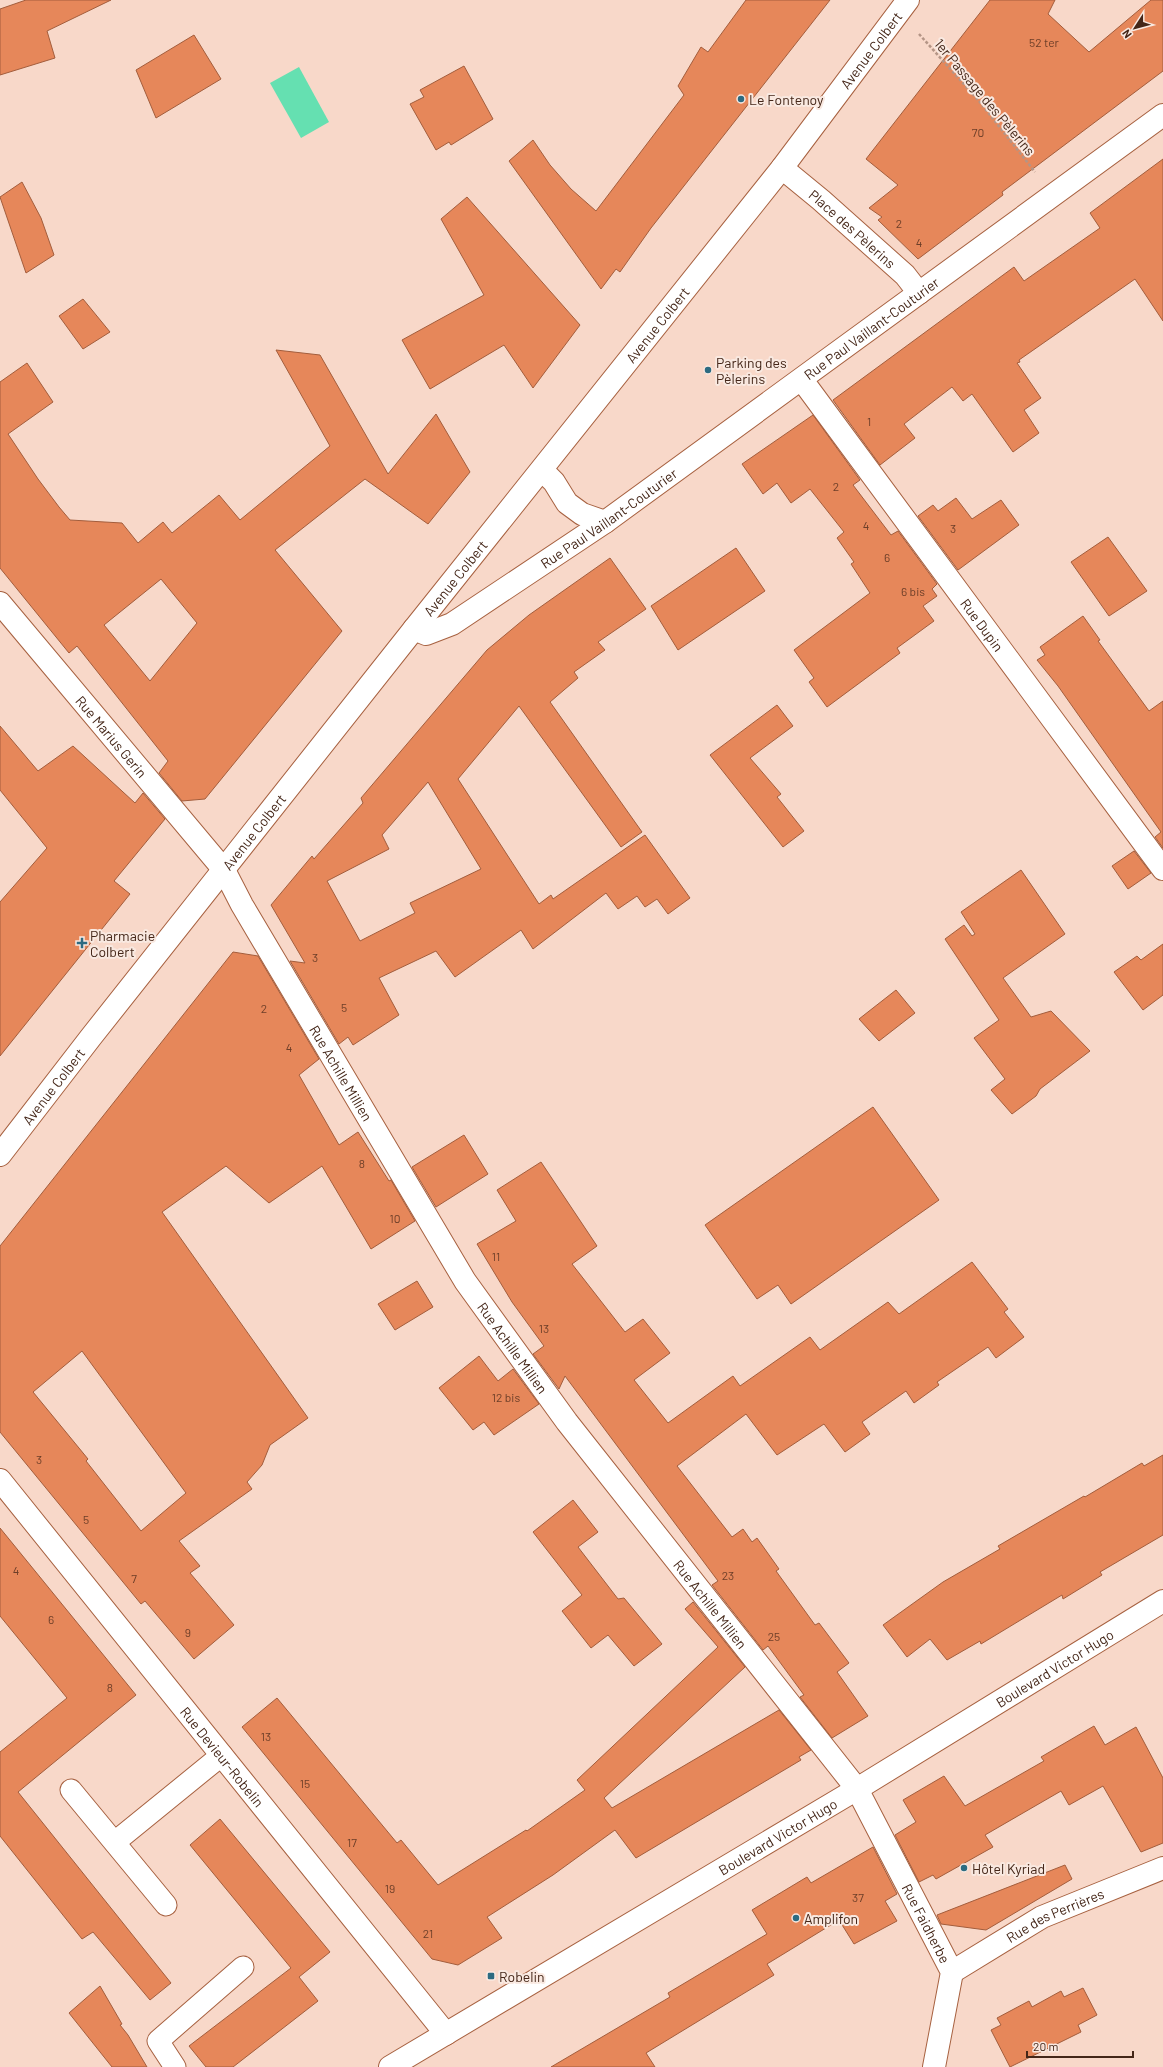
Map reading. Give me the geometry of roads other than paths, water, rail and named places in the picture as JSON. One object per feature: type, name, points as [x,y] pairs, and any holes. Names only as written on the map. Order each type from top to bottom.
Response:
[{"type":"street","name":"Avenue Colbert","points":[[0,1155],[414,629],[782,168],[904,6]]},
{"type":"street","name":"Rue Paul Vaillant-Couturier","points":[[414,629],[426,634],[452,624],[605,522],[802,380],[1163,115]]},
{"type":"street","name":"Place des Pèlerins","points":[[782,168],[821,200],[905,275],[919,293]]},
{"type":"street","name":"Rue Dupin","points":[[802,380],[1163,869]]},
{"type":"street","points":[[542,470],[554,482],[567,503],[582,514],[605,522]]},
{"type":"street","name":"Rue Marius Gerin","points":[[0,603],[224,870]]},
{"type":"street","name":"Rue Achille Millien","points":[[224,870],[246,912],[466,1281],[567,1422],[857,1788]]},
{"type":"street","name":"Rue Devieur-Robelin","points":[[0,1480],[446,2034]]},
{"type":"street","name":"Boulevard Victor Hugo","points":[[390,2067],[857,1788],[1163,1601]]},
{"type":"street","name":"Rue Faidherbe","points":[[857,1788],[952,1972],[934,2067]]},
{"type":"street","name":"Rue des Perrières","points":[[952,1972],[1042,1917],[1163,1868]]},
{"type":"lane","points":[[114,1842],[222,1755]]},
{"type":"lane","points":[[71,1790],[166,1905]]},
{"type":"lane","points":[[175,2067],[158,2041],[243,1967]]},
{"type":"place","name":"Le Fontenoy","points":[[741,99]]},
{"type":"place","name":"Parking des Pèlerins","points":[[708,370]]},
{"type":"place","name":"Pharmacie Colbert","points":[[82,943]]},
{"type":"place","name":"Hôtel Kyriad","points":[[964,1868]]},
{"type":"place","name":"Amplifon","points":[[796,1918]]},
{"type":"place","name":"Robelin","points":[[491,1976]]}]
